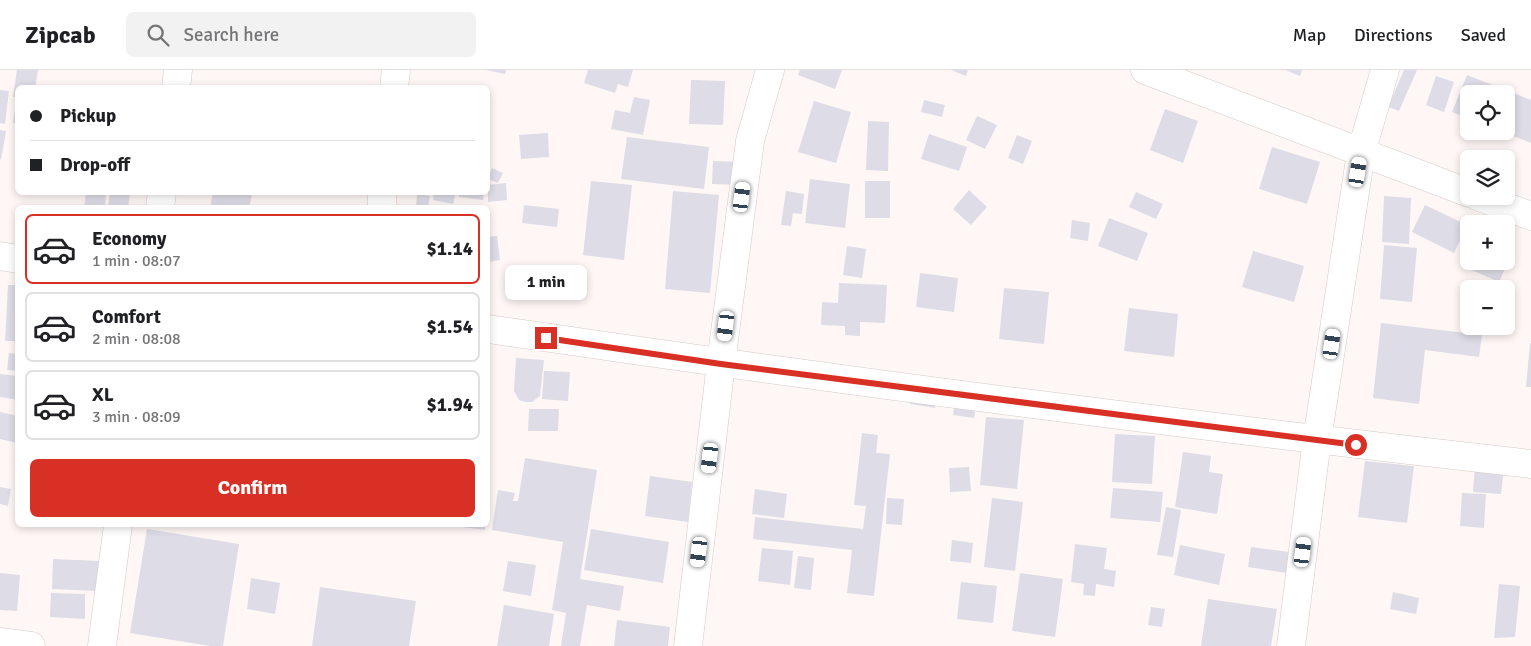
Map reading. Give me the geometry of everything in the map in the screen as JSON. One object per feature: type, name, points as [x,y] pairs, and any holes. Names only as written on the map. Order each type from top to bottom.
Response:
[{"type":"street","points":[[176,85],[178,70]]},
{"type":"street","points":[[394,85],[396,70]]},
{"type":"street","points":[[688,646],[721,364],[750,141],[770,70]]},
{"type":"street","points":[[1145,70],[1460,190]]},
{"type":"street","points":[[1291,646],[1317,440],[1361,153],[1385,70]]},
{"type":"street","points":[[1501,205],[1531,216]]},
{"type":"street","points":[[0,256],[15,258]]},
{"type":"street","points":[[490,329],[721,364],[1317,440],[1531,464]]},
{"type":"street","points":[[102,646],[118,527]]},
{"type":"street","points":[[0,642],[30,646]]},
{"type":"building","points":[[17,70],[38,70],[36,85],[15,85],[15,97],[13,97]]},
{"type":"building","points":[[486,70],[506,70],[505,74]]},
{"type":"building","points":[[588,70],[633,70],[628,87],[618,84],[615,93],[584,83]]},
{"type":"building","points":[[800,70],[842,70],[835,89],[798,75]]},
{"type":"building","points":[[951,70],[968,70],[966,76]]},
{"type":"building","points":[[1285,70],[1302,70],[1300,76]]},
{"type":"building","points":[[1404,70],[1417,70],[1399,111],[1388,107]]},
{"type":"building","points":[[1467,75],[1493,85],[1463,85]]},
{"type":"building","points":[[1436,76],[1454,82],[1444,112],[1426,105]]},
{"type":"building","points":[[691,80],[725,81],[723,125],[689,124]]},
{"type":"building","points":[[0,90],[9,91],[5,124],[0,123]]},
{"type":"building","points":[[1460,92],[1460,115],[1452,112]]},
{"type":"building","points":[[1515,94],[1531,100],[1531,143],[1515,137]]},
{"type":"building","points":[[634,97],[650,100],[643,135],[611,129],[615,110],[630,113]]},
{"type":"building","points":[[924,100],[945,105],[942,117],[921,112]]},
{"type":"building","points":[[814,101],[851,112],[836,163],[798,152]]},
{"type":"building","points":[[1165,109],[1198,121],[1183,163],[1150,150]]},
{"type":"building","points":[[977,116],[997,125],[985,149],[966,140]]},
{"type":"building","points":[[868,121],[889,122],[888,171],[866,170]]},
{"type":"building","points":[[0,130],[6,131],[1,160],[0,159]]},
{"type":"building","points":[[548,133],[549,157],[521,159],[519,135]]},
{"type":"building","points":[[929,134],[967,147],[959,171],[921,159]]},
{"type":"building","points":[[1017,135],[1032,141],[1023,164],[1008,158]]},
{"type":"building","points":[[627,137],[709,147],[704,189],[621,179]]},
{"type":"building","points":[[1272,147],[1320,162],[1307,204],[1259,189]]},
{"type":"building","points":[[713,161],[738,162],[738,185],[712,184]]},
{"type":"building","points":[[492,168],[503,173],[498,183],[490,180]]},
{"type":"building","points":[[810,179],[850,184],[845,228],[805,223]]},
{"type":"building","points":[[591,181],[632,185],[624,260],[583,255]]},
{"type":"building","points":[[865,181],[890,181],[890,218],[865,218]]},
{"type":"building","points":[[506,183],[507,200],[488,202],[490,185]]},
{"type":"building","points":[[969,190],[987,207],[971,225],[953,209]]},
{"type":"building","points":[[673,191],[719,195],[710,293],[665,289]]},
{"type":"building","points":[[786,191],[804,194],[802,214],[793,213],[791,226],[781,225]]},
{"type":"building","points":[[1136,192],[1163,204],[1156,219],[1129,207]]},
{"type":"building","points":[[86,195],[106,195],[105,205],[84,205]]},
{"type":"building","points":[[110,195],[130,195],[128,205],[108,205]]},
{"type":"building","points":[[212,195],[252,195],[250,205],[211,205]]},
{"type":"building","points":[[417,195],[430,196],[428,205],[416,205]]},
{"type":"building","points":[[434,195],[455,195],[453,204],[433,200]]},
{"type":"building","points":[[459,195],[484,195],[483,200],[459,197]]},
{"type":"building","points":[[1384,196],[1411,198],[1409,244],[1382,242]]},
{"type":"building","points":[[524,205],[559,209],[557,227],[522,223]]},
{"type":"building","points":[[1425,205],[1460,222],[1460,240],[1454,253],[1412,232]]},
{"type":"building","points":[[1109,218],[1148,233],[1137,261],[1098,246]]},
{"type":"building","points":[[1072,220],[1090,223],[1088,241],[1070,238]]},
{"type":"building","points":[[497,236],[500,260],[490,262],[490,237]]},
{"type":"building","points":[[1384,245],[1417,248],[1412,302],[1380,299]]},
{"type":"building","points":[[847,246],[866,249],[862,278],[843,275]]},
{"type":"building","points":[[1253,251],[1304,266],[1294,302],[1242,287]]},
{"type":"building","points":[[1472,270],[1504,270],[1500,280],[1494,280]]},
{"type":"building","points":[[920,273],[958,278],[954,312],[916,307]]},
{"type":"building","points":[[839,283],[887,285],[885,323],[860,322],[860,336],[845,335],[845,326],[821,325],[822,302],[838,303]]},
{"type":"building","points":[[8,285],[15,285],[15,341],[5,341]]},
{"type":"building","points":[[1004,288],[1049,292],[1044,344],[999,339]]},
{"type":"building","points":[[1129,308],[1178,314],[1174,357],[1124,351]]},
{"type":"building","points":[[1381,323],[1460,332],[1460,335],[1482,335],[1479,357],[1425,350],[1419,404],[1373,398]]},
{"type":"building","points":[[1530,343],[1531,387],[1526,387]]},
{"type":"building","points":[[9,353],[15,354],[15,371],[7,370]]},
{"type":"building","points":[[516,358],[544,360],[540,396],[532,402],[519,400],[514,391]]},
{"type":"building","points":[[544,371],[570,372],[568,401],[542,399]]},
{"type":"building","points":[[0,374],[15,376],[15,400],[0,397]]},
{"type":"building","points":[[911,391],[937,394],[935,408],[910,404]]},
{"type":"building","points":[[955,399],[977,402],[974,418],[953,415]]},
{"type":"building","points":[[529,409],[559,409],[558,431],[528,431]]},
{"type":"building","points":[[0,412],[15,415],[15,442],[0,439]]},
{"type":"building","points":[[986,417],[1024,420],[1017,489],[980,485]]},
{"type":"building","points":[[862,433],[878,435],[876,453],[890,454],[874,596],[847,593],[852,550],[753,539],[755,517],[863,529],[866,506],[854,505]]},
{"type":"building","points":[[1115,434],[1155,436],[1152,484],[1112,482]]},
{"type":"building","points":[[1183,452],[1211,456],[1209,472],[1223,474],[1217,514],[1175,507]]},
{"type":"building","points":[[525,458],[597,470],[580,579],[624,586],[620,611],[587,605],[580,646],[561,646],[566,613],[552,610],[563,542],[492,530],[498,490],[515,493],[513,501],[518,501]]},
{"type":"building","points":[[1365,461],[1414,466],[1407,523],[1358,517]]},
{"type":"building","points":[[1475,465],[1504,468],[1501,494],[1473,492]]},
{"type":"building","points":[[969,467],[971,491],[950,492],[949,468]]},
{"type":"building","points":[[650,476],[692,482],[688,522],[645,516]]},
{"type":"building","points":[[0,487],[11,489],[8,506],[0,504]]},
{"type":"building","points":[[1113,488],[1163,492],[1160,522],[1110,518]]},
{"type":"building","points":[[755,489],[787,494],[784,518],[752,514]]},
{"type":"building","points":[[1462,493],[1486,494],[1484,528],[1460,526]]},
{"type":"building","points":[[887,498],[904,499],[902,525],[886,524]]},
{"type":"building","points":[[992,498],[1023,502],[1015,571],[984,567]]},
{"type":"building","points":[[1166,507],[1181,510],[1173,557],[1157,555]]},
{"type":"building","points":[[462,527],[485,527],[485,530]]},
{"type":"building","points":[[147,529],[239,544],[223,646],[210,646],[130,633]]},
{"type":"building","points":[[591,529],[669,542],[663,583],[584,570]]},
{"type":"building","points":[[952,540],[973,543],[971,563],[950,561]]},
{"type":"building","points":[[1075,544],[1107,548],[1104,569],[1116,571],[1114,587],[1096,584],[1095,596],[1083,595],[1084,584],[1071,582]]},
{"type":"building","points":[[1180,545],[1225,554],[1219,585],[1174,575]]},
{"type":"building","points":[[1251,547],[1289,552],[1287,573],[1248,567]]},
{"type":"building","points":[[762,548],[793,551],[790,585],[758,581]]},
{"type":"building","points":[[798,556],[814,558],[811,590],[794,588]]},
{"type":"building","points":[[53,559],[99,561],[97,591],[52,589]]},
{"type":"building","points":[[508,561],[536,565],[531,596],[503,591]]},
{"type":"building","points":[[0,573],[20,575],[17,611],[0,610]]},
{"type":"building","points":[[1020,573],[1063,579],[1055,637],[1012,631]]},
{"type":"building","points":[[251,578],[280,583],[275,614],[247,609]]},
{"type":"building","points":[[961,582],[997,586],[993,623],[957,619]]},
{"type":"building","points":[[1499,584],[1520,586],[1515,637],[1494,638]]},
{"type":"building","points":[[320,587],[416,601],[409,646],[312,646]]},
{"type":"building","points":[[1393,592],[1419,598],[1416,614],[1390,609]]},
{"type":"building","points":[[51,593],[85,594],[85,619],[50,617]]},
{"type":"building","points":[[1208,599],[1277,609],[1271,646],[1201,646]]},
{"type":"building","points":[[504,605],[554,614],[549,646],[497,646]]},
{"type":"building","points":[[1151,607],[1165,609],[1162,627],[1148,625]]},
{"type":"building","points":[[617,620],[670,627],[668,646],[614,646]]},
{"type":"route","points":[[546,338],[721,364],[1356,445]]}]
